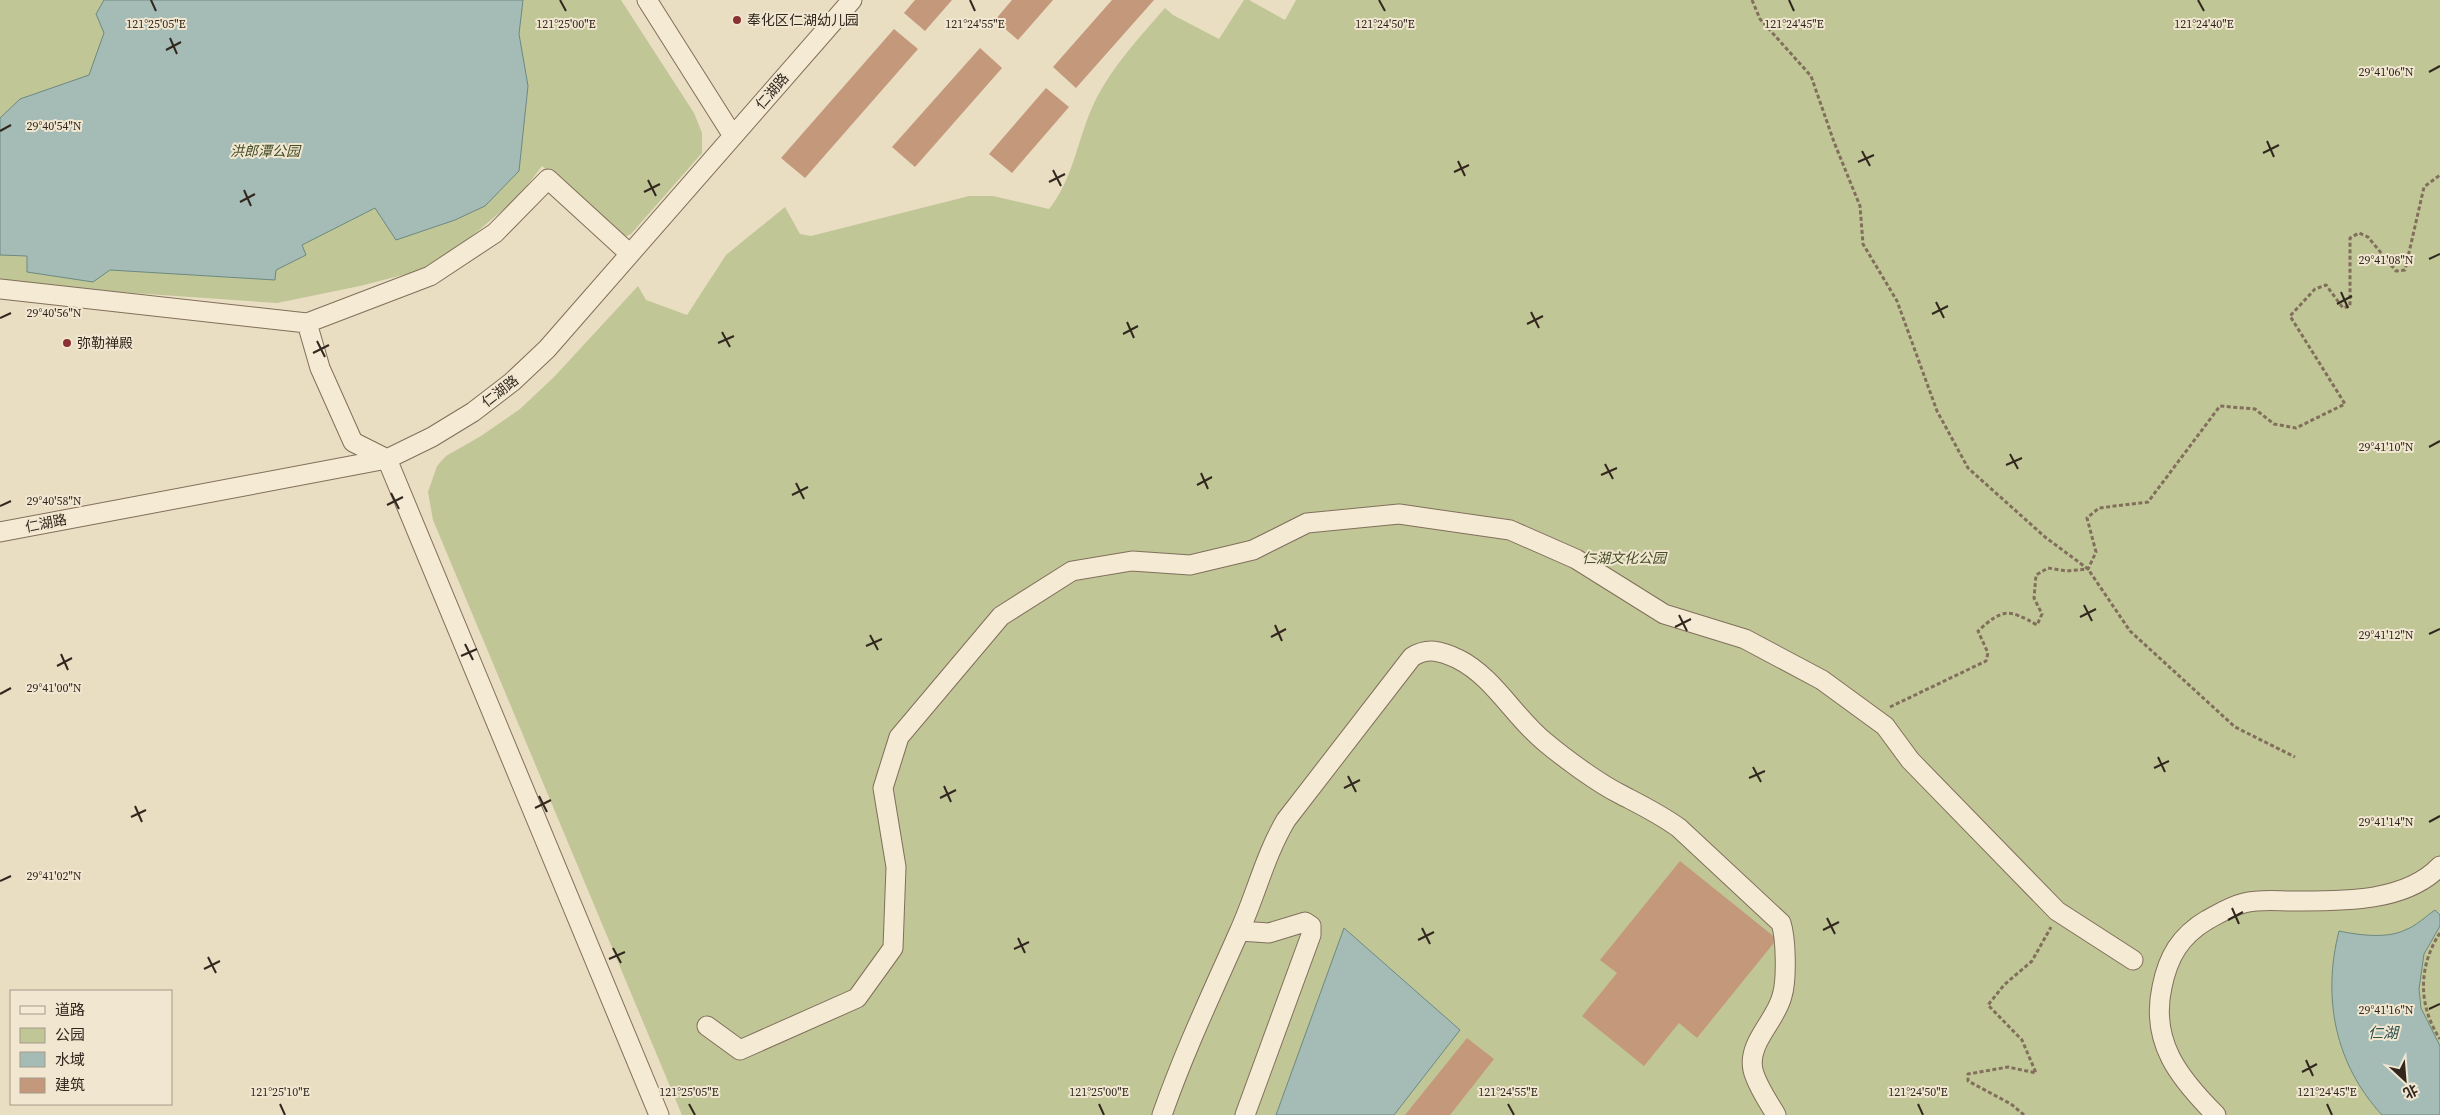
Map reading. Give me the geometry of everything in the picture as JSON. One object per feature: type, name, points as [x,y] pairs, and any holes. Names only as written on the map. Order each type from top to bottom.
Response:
[{"type":"street","points":[[647,0],[733,136]]},
{"type":"street","name":"仁湖路","points":[[0,532],[387,459],[453,425],[512,382],[547,349],[852,0]]},
{"type":"street","points":[[0,289],[307,323],[430,276],[495,233],[548,179],[630,254]]},
{"type":"street","points":[[307,323],[320,368],[353,442],[387,459],[659,1115]]},
{"type":"street","points":[[706,1026],[740,1050],[857,998],[893,948],[896,867],[882,788],[899,737],[1001,616],[1072,572],[1132,561],[1190,565],[1253,550],[1308,523],[1399,514],[1510,530],[1576,559],[1664,614],[1745,639],[1822,680],[1885,726],[1910,760],[2057,911],[2133,960]]},
{"type":"street","points":[[1162,1115],[1206,1001],[1240,930],[1273,843],[1286,820],[1412,657],[1422,650],[1433,649],[1457,659],[1476,670],[1524,724],[1546,743],[1618,793],[1663,816],[1679,828],[1781,923],[1786,936],[1783,995],[1754,1049],[1753,1069],[1759,1087],[1776,1115]]},
{"type":"street","points":[[2216,1115],[2176,1068],[2161,1035],[2158,1011],[2163,978],[2175,948],[2182,939],[2199,925],[2227,909],[2246,902],[2330,900],[2385,894],[2419,883],[2440,866]]},
{"type":"street","points":[[1240,930],[1269,933],[1306,922],[1311,926],[1311,935],[1245,1115]]},
{"type":"path","points":[[1752,0],[1760,19],[1811,76],[1834,142],[1860,206],[1863,244],[1897,301],[1937,411],[1968,468],[2045,537],[2088,569],[2130,631],[2235,727],[2296,757]]},
{"type":"path","points":[[2088,569],[2096,552],[2087,518],[2099,508],[2148,502],[2220,406],[2255,409],[2274,424],[2296,428],[2345,404],[2290,316],[2314,289],[2326,285],[2342,308],[2350,306],[2350,238],[2359,233],[2368,237],[2396,271],[2405,270],[2424,186],[2440,175]]},
{"type":"path","points":[[1878,720],[1891,706],[1986,661],[1988,653],[1978,631],[1994,616],[2014,612],[2037,625],[2042,614],[2034,598],[2036,575],[2048,568],[2067,572],[2088,569]]},
{"type":"path","points":[[2024,1115],[2011,1104],[1968,1082],[1968,1074],[2008,1067],[2036,1073],[2022,1040],[1988,1005],[2004,984],[2032,961],[2050,930],[2057,911]]},
{"type":"path","points":[[2440,933],[2426,962],[2422,992],[2430,1021],[2440,1039]]},
{"type":"green space","name":"洪郎潭公园","points":[[0,0],[621,0],[694,113],[702,133],[702,153],[631,234],[622,238],[542,166],[519,196],[465,242],[418,271],[360,286],[277,303],[0,284]]},
{"type":"green space","name":"仁湖文化公园","points":[[1244,0],[1249,0],[1285,20],[1296,0],[2440,0],[2440,1115],[682,1115],[433,520],[428,492],[437,466],[446,456],[481,436],[520,409],[554,377],[638,286],[646,300],[687,315],[726,255],[785,207],[800,234],[811,236],[969,196],[993,196],[1049,209],[1069,174],[1091,110],[1106,82],[1124,56],[1165,8],[1173,15],[1219,39]]},
{"type":"water","name":"洪郎潭公园","points":[[104,0],[523,0],[519,34],[528,86],[519,171],[485,206],[455,220],[396,240],[375,208],[302,245],[306,255],[276,270],[275,280],[110,270],[93,282],[27,272],[27,256],[0,255],[0,118],[20,99],[89,75],[104,33],[96,14]]},
{"type":"water","name":"仁湖","points":[[2435,910],[2440,915],[2440,926],[2424,954],[2419,989],[2421,1008],[2440,1046],[2440,1115],[2382,1115],[2366,1095],[2353,1074],[2343,1052],[2336,1029],[2332,981],[2339,931],[2355,934],[2390,935],[2413,926]]},
{"type":"water","points":[[1344,928],[1460,1030],[1394,1115],[1276,1115]]},
{"type":"building","points":[[915,0],[952,0],[925,31],[904,13]]},
{"type":"building","points":[[1012,0],[1053,0],[1018,40],[995,20]]},
{"type":"building","points":[[1112,0],[1154,0],[1076,88],[1053,67]]},
{"type":"building","points":[[894,29],[918,49],[805,178],[781,158]]},
{"type":"building","points":[[980,48],[1002,68],[915,167],[892,147]]},
{"type":"building","points":[[1046,88],[1069,107],[1012,173],[989,154]]},
{"type":"building","points":[[1680,861],[1777,939],[1697,1038],[1679,1023],[1644,1066],[1582,1016],[1617,973],[1600,960]]},
{"type":"building","points":[[1467,1038],[1494,1059],[1450,1115],[1405,1115]]},
{"type":"place","name":"奉化区仁湖幼儿园","points":[[737,20]]},
{"type":"place","name":"弥勒禅殿","points":[[67,343]]}]
